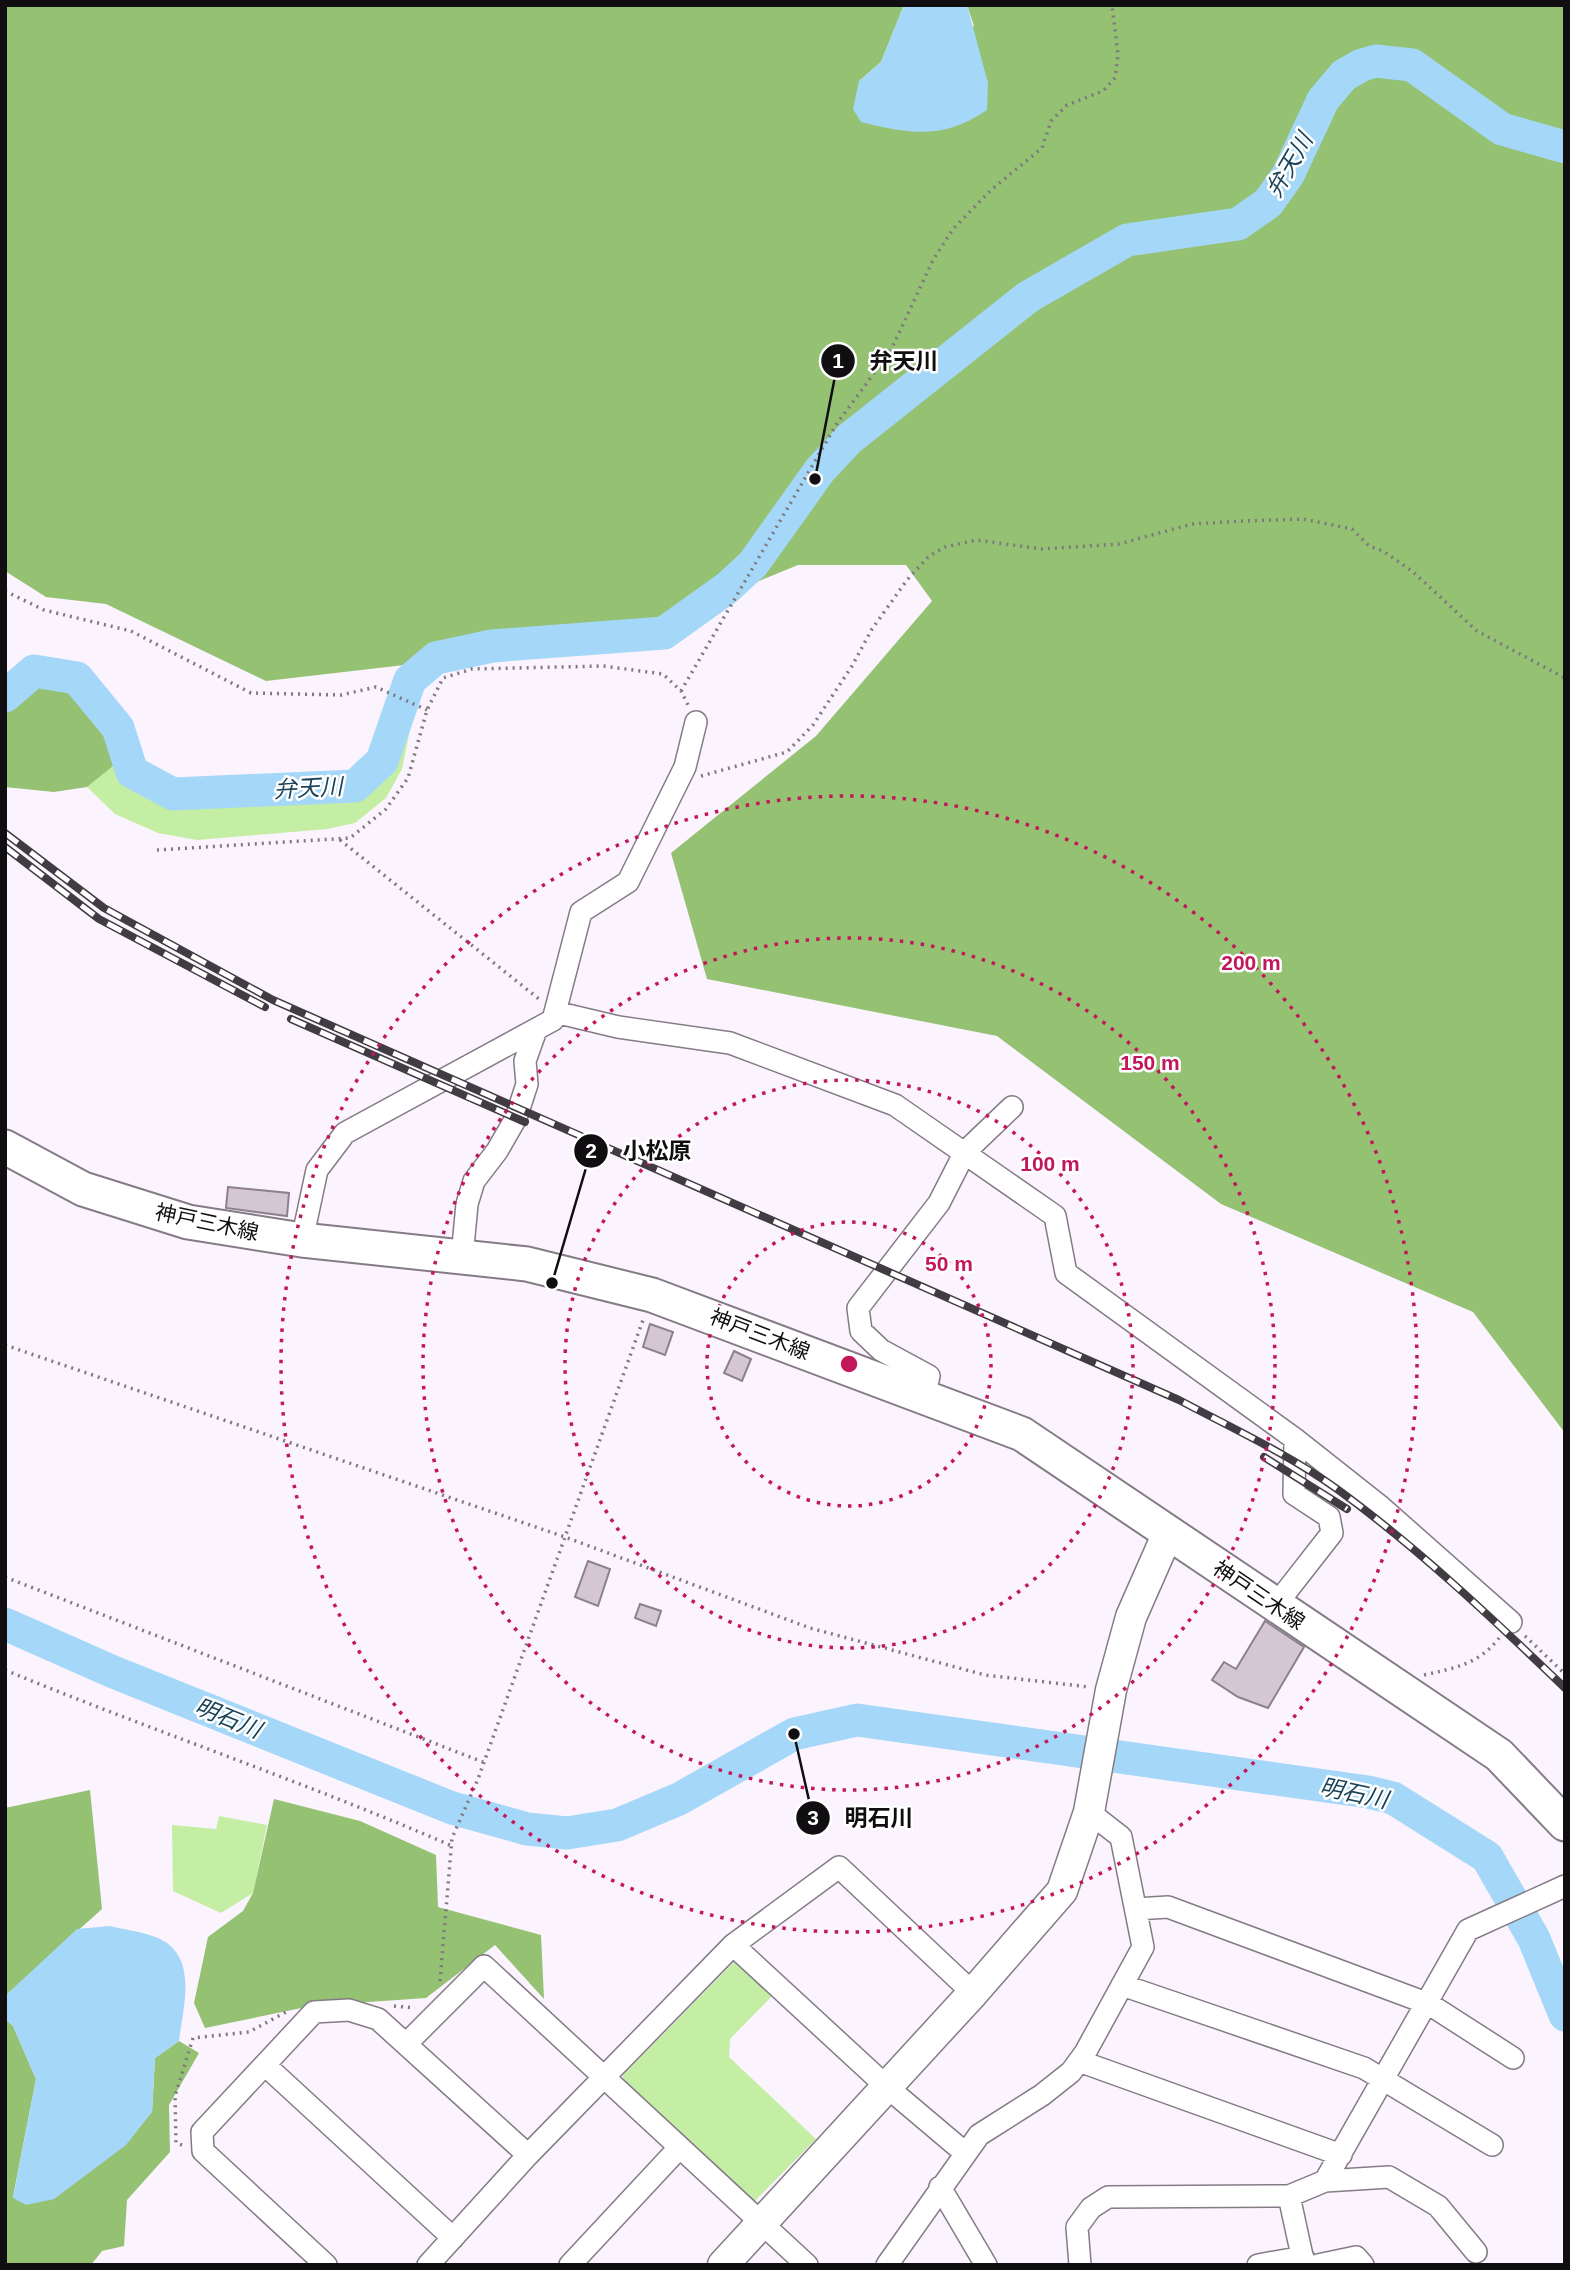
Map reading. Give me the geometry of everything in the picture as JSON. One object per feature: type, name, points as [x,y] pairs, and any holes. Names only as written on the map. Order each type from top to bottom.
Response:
[{"type":"main road","name":"神戸三木線","points":[[5,1147],[83,1189],[188,1222],[302,1240],[527,1264],[652,1295],[1022,1434],[1499,1755],[1565,1824]]},
{"type":"street","points":[[302,1240],[317,1170],[345,1133],[553,1020],[581,912],[628,882],[685,767],[696,722]]},
{"type":"street","points":[[555,1012],[618,1027],[730,1043],[895,1105],[1055,1216],[1066,1273],[1295,1439],[1381,1507],[1511,1622]]},
{"type":"street","points":[[462,1257],[467,1205],[474,1181],[497,1151],[516,1118],[527,1084],[525,1061],[536,1030]]},
{"type":"street","points":[[924,1396],[929,1376],[881,1350],[861,1331],[858,1308],[939,1203],[965,1152],[1012,1107]]},
{"type":"street","points":[[1275,1606],[1332,1533],[1329,1517],[1294,1494],[1295,1439]]},
{"type":"street","points":[[723,2265],[973,1993],[1062,1891],[1090,1812],[1111,1690],[1131,1617],[1168,1533]]},
{"type":"street","points":[[887,2265],[964,2152],[979,2135],[1042,2095],[1079,2061],[1143,1947],[1121,1837],[1090,1812]]},
{"type":"street","points":[[428,2265],[528,2155],[733,1945],[839,1867],[973,1993]]},
{"type":"street","points":[[1325,2181],[1429,2004],[1468,1930],[1565,1886]]},
{"type":"street","points":[[1136,1909],[1168,1907],[1429,2004],[1513,2059]]},
{"type":"street","points":[[733,1945],[887,2087],[964,2152]]},
{"type":"street","points":[[407,2044],[484,1966],[807,2265]]},
{"type":"street","points":[[1122,1985],[1364,2068],[1383,2082],[1492,2145]]},
{"type":"street","points":[[327,2265],[203,2151],[202,2132],[314,2012],[349,2010],[378,2019],[528,2155]]},
{"type":"street","points":[[1079,2061],[1341,2155]]},
{"type":"street","points":[[265,2065],[453,2238]]},
{"type":"street","points":[[570,2265],[679,2148]]},
{"type":"street","points":[[1080,2265],[1077,2227],[1091,2208],[1108,2197],[1289,2196],[1325,2181],[1389,2177],[1438,2206],[1476,2252]]},
{"type":"street","points":[[940,2187],[986,2265]]},
{"type":"street","points":[[1289,2196],[1308,2262]]},
{"type":"street","points":[[1258,2265],[1356,2257],[1363,2265]]},
{"type":"path","points":[[681,691],[836,425],[891,350],[933,260],[953,229],[991,190],[1042,148],[1051,121],[1067,105],[1102,91],[1115,78],[1118,55],[1112,5]]},
{"type":"path","points":[[678,780],[787,752],[813,725],[852,666],[872,629],[907,580],[929,556],[945,548],[977,540],[1041,549],[1119,544],[1192,524],[1303,519],[1352,528],[1369,546],[1383,551],[1412,570],[1478,631],[1565,678]]},
{"type":"path","points":[[5,591],[44,610],[131,631],[251,692],[341,695],[376,687],[427,710]]},
{"type":"path","points":[[157,850],[350,838],[386,808],[408,778],[427,710],[443,678],[472,669],[603,666],[663,674],[681,691],[696,722]]},
{"type":"path","points":[[338,839],[555,1012]]},
{"type":"path","points":[[448,1892],[452,1838],[478,1779],[652,1295]]},
{"type":"path","points":[[5,1345],[565,1537],[810,1628],[985,1675],[1111,1690]]},
{"type":"path","points":[[5,1577],[484,1762]]},
{"type":"path","points":[[1405,1692],[1417,1677],[1468,1665],[1489,1652],[1511,1622],[1565,1674]]},
{"type":"path","points":[[5,1670],[375,1812],[452,1846]]},
{"type":"green space","points":[[5,5],[904,5],[881,62],[859,81],[974,26],[967,5],[1565,5],[1565,1433],[1473,1312],[1221,1204],[997,1036],[707,979],[671,853],[816,736],[932,601],[906,565],[798,565],[613,641],[266,681],[106,604],[46,597],[5,571]]},
{"type":"green space","points":[[68,685],[107,724],[118,762],[87,787],[54,792],[5,787],[5,705],[29,686]]},
{"type":"green space","points":[[404,708],[414,710],[402,769],[386,798],[355,823],[327,829],[197,840],[158,833],[115,814],[87,787],[118,762],[133,786],[192,806],[322,799],[367,784],[388,764]]},
{"type":"green space","points":[[90,1790],[102,1909],[5,1996],[5,1808]]},
{"type":"green space","points":[[274,1799],[360,1821],[436,1855],[438,1907],[541,1935],[544,1999],[495,1945],[426,1998],[311,2006],[205,2028],[194,2003],[208,1937],[243,1911],[253,1893]]},
{"type":"green space","points":[[219,1816],[267,1825],[253,1893],[221,1913],[173,1891],[172,1825],[216,1829]]},
{"type":"green space","points":[[738,1958],[774,1994],[730,2039],[729,2057],[816,2139],[753,2203],[623,2086],[623,2075]]},
{"type":"green space","points":[[5,2019],[13,2026],[36,2079],[13,2197],[152,2112],[155,2058],[179,2041],[199,2053],[169,2105],[170,2152],[127,2200],[124,2246],[102,2251],[91,2265],[5,2265]]},
{"type":"water","points":[[904,5],[967,5],[988,83],[987,110],[956,126],[926,132],[861,122],[853,109],[859,81],[881,62]]},
{"type":"water","points":[[110,1926],[158,1938],[171,1946],[179,1957],[184,1970],[185,1998],[179,2041],[155,2058],[152,2112],[126,2145],[54,2199],[26,2205],[13,2198],[36,2079],[13,2026],[5,2019],[5,1996],[77,1929]]},
{"type":"building","points":[[228,1187],[289,1193],[287,1216],[226,1208]]},
{"type":"building","points":[[650,1324],[673,1332],[665,1355],[643,1347]]},
{"type":"building","points":[[734,1351],[751,1359],[742,1381],[724,1373]]},
{"type":"building","points":[[588,1561],[610,1569],[598,1606],[575,1597]]},
{"type":"building","points":[[640,1604],[661,1611],[656,1626],[635,1618]]},
{"type":"building","points":[[1265,1621],[1304,1647],[1268,1708],[1238,1697],[1212,1680],[1224,1662],[1236,1669]]},
{"type":"waterway","name":"弁天川","points":[[5,696],[34,671],[77,678],[118,728],[132,772],[173,794],[355,786],[382,761],[410,680],[436,658],[492,646],[664,633],[727,588],[753,564],[820,470],[849,439],[1028,297],[1127,240],[1238,224],[1268,203],[1288,175],[1323,100],[1344,75],[1362,65],[1376,61],[1412,65],[1502,129],[1565,147]]},
{"type":"waterway","name":"明石川","points":[[5,1624],[111,1671],[452,1808],[527,1829],[567,1833],[617,1825],[679,1799],[794,1734],[857,1720],[1368,1792],[1393,1798],[1487,1857],[1534,1939],[1565,2015]]},
{"type":"railway","points":[[5,833],[104,908],[273,1000],[1179,1400],[1260,1442],[1318,1476],[1397,1535],[1565,1688]]},
{"type":"railway","points":[[5,847],[99,919],[265,1007]]},
{"type":"railway","points":[[291,1019],[525,1122]]},
{"type":"railway","points":[[1264,1457],[1347,1509]]},
{"type":"place","name":"弁天川","points":[[815,479]]},
{"type":"place","name":"小松原","points":[[552,1283]]},
{"type":"place","name":"明石川","points":[[794,1734]]}]
